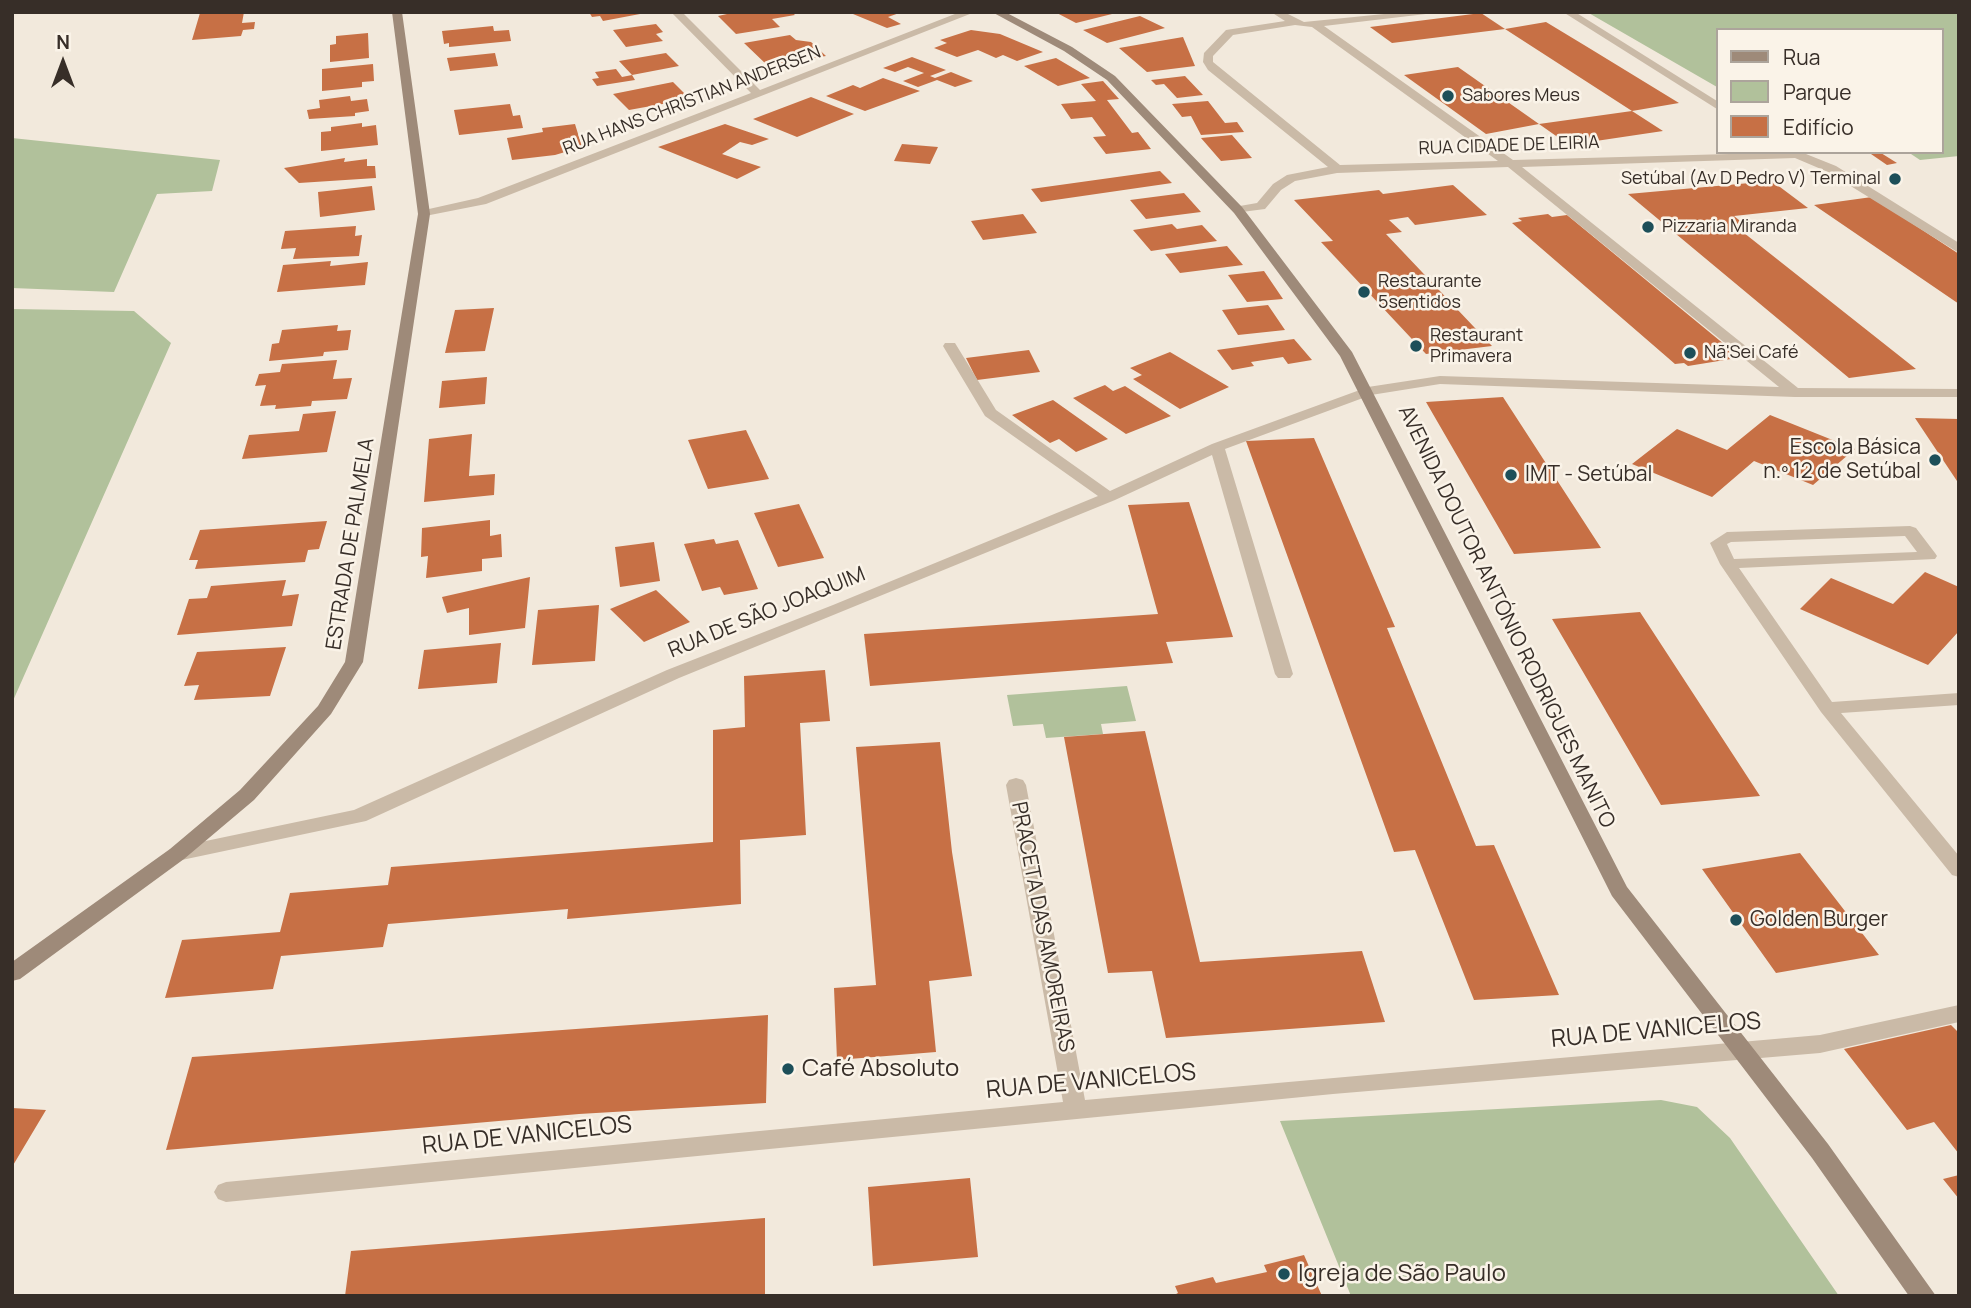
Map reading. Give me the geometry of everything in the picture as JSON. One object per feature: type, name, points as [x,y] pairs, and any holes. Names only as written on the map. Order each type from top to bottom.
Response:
[{"type":"street","name":"ESTRADA DE PALMELA","points":[[12,974],[177,854],[256,785],[325,710],[354,662],[424,214],[397,12]]},
{"type":"street","points":[[676,12],[758,94]]},
{"type":"street","name":"RUA HANS CHRISTIAN ANDERSEN","points":[[424,214],[482,201],[970,12]]},
{"type":"street","name":"AVENIDA DOUTOR ANTÓNIO RODRIGUES MANITO","points":[[997,12],[1068,49],[1111,78],[1238,210],[1347,355],[1368,391],[1604,867],[1619,891],[1820,1151],[1924,1296]]},
{"type":"street","points":[[1276,12],[1304,23],[1511,164],[1795,393]]},
{"type":"street","points":[[1336,169],[1212,68],[1208,55],[1230,32],[1438,12]]},
{"type":"street","points":[[1568,12],[1716,106]]},
{"type":"street","points":[[1792,154],[1832,169],[1959,248]]},
{"type":"street","name":"RUA CIDADE DE LEIRIA","points":[[1238,210],[1261,206],[1277,187],[1291,178],[1336,169],[1792,154]]},
{"type":"street","points":[[950,346],[990,413],[1109,497]]},
{"type":"street","name":"RUA DE SÃO JOAQUIM","points":[[177,854],[359,816],[673,674],[839,609],[1109,497],[1217,447],[1368,391],[1440,380],[1795,393],[1959,393]]},
{"type":"street","points":[[1217,447],[1284,674]]},
{"type":"street","points":[[1728,564],[1929,556],[1910,531],[1722,538],[1717,543],[1728,564],[1827,708],[1959,870]]},
{"type":"street","points":[[1827,708],[1959,699]]},
{"type":"street","name":"PRACETA DAS AMOREIRAS","points":[[1016,785],[1076,1110]]},
{"type":"street","name":"RUA DE VANICELOS","points":[[226,1192],[1076,1110],[1820,1044],[1959,1013]]},
{"type":"green space","points":[[1587,12],[1959,12],[1959,156],[1920,160],[1911,154],[1943,154],[1943,28],[1716,28],[1716,86]]},
{"type":"green space","points":[[12,138],[220,160],[212,191],[157,194],[114,292],[12,288]]},
{"type":"green space","points":[[12,309],[134,311],[171,343],[12,703]]},
{"type":"green space","points":[[1127,686],[1136,721],[1101,724],[1103,734],[1046,738],[1043,724],[1013,726],[1007,695]]},
{"type":"green space","points":[[1661,1100],[1697,1107],[1730,1138],[1839,1296],[1351,1296],[1280,1121]]},
{"type":"building","points":[[244,12],[242,23],[255,22],[254,29],[243,30],[241,36],[192,40],[200,13]]},
{"type":"building","points":[[589,12],[640,14],[603,21],[600,16],[592,17]]},
{"type":"building","points":[[736,12],[792,12],[795,15],[772,19],[780,27],[736,34],[718,16]]},
{"type":"building","points":[[902,12],[888,17],[901,24],[887,28],[853,14]]},
{"type":"building","points":[[1055,12],[1116,12],[1116,13],[1076,23]]},
{"type":"building","points":[[1481,13],[1505,29],[1392,43],[1370,27]]},
{"type":"building","points":[[1140,16],[1165,28],[1107,43],[1083,30]]},
{"type":"building","points":[[1546,22],[1679,103],[1632,111],[1505,29]]},
{"type":"building","points":[[656,24],[663,32],[656,34],[663,41],[626,47],[613,30]]},
{"type":"building","points":[[493,26],[494,31],[509,30],[511,41],[449,47],[449,43],[444,44],[442,31]]},
{"type":"building","points":[[971,30],[1000,34],[1043,52],[1017,61],[1003,55],[996,58],[978,50],[957,57],[934,48],[947,43],[940,40]]},
{"type":"building","points":[[368,33],[369,58],[330,62],[330,45],[336,44],[336,36]]},
{"type":"building","points":[[790,35],[796,40],[811,42],[826,56],[768,66],[744,43]]},
{"type":"building","points":[[1183,37],[1195,66],[1147,72],[1119,48]]},
{"type":"building","points":[[495,53],[498,66],[450,71],[447,58]]},
{"type":"building","points":[[666,53],[679,66],[632,75],[619,61]]},
{"type":"building","points":[[912,57],[946,70],[930,76],[935,78],[951,72],[973,81],[955,87],[937,80],[918,87],[903,81],[924,73],[908,67],[895,72],[883,68]]},
{"type":"building","points":[[1056,58],[1090,78],[1058,86],[1024,66]]},
{"type":"building","points":[[373,64],[374,81],[362,82],[362,87],[322,91],[322,69]]},
{"type":"building","points":[[1458,67],[1539,124],[1486,134],[1404,75]]},
{"type":"building","points":[[616,69],[622,77],[632,75],[635,80],[597,86],[592,79],[599,78],[595,72]]},
{"type":"building","points":[[1185,76],[1203,95],[1177,98],[1164,84],[1156,85],[1151,80]]},
{"type":"building","points":[[883,78],[920,91],[865,111],[826,96],[853,85],[860,88]]},
{"type":"building","points":[[1103,81],[1119,99],[1107,100],[1132,133],[1138,132],[1151,149],[1106,154],[1093,137],[1106,136],[1092,117],[1071,119],[1061,104],[1096,101],[1081,84]]},
{"type":"building","points":[[673,82],[690,99],[629,110],[613,94]]},
{"type":"building","points":[[350,96],[351,101],[367,99],[369,111],[355,113],[355,116],[309,119],[307,110],[320,108],[319,100]]},
{"type":"building","points":[[811,97],[854,114],[797,137],[753,119]]},
{"type":"building","points":[[1208,101],[1225,123],[1237,122],[1244,132],[1201,135],[1191,116],[1182,117],[1172,104]]},
{"type":"building","points":[[510,104],[513,116],[520,115],[523,128],[459,135],[454,110]]},
{"type":"building","points":[[1632,111],[1663,131],[1569,145],[1539,124]]},
{"type":"building","points":[[362,123],[362,127],[376,125],[378,145],[321,151],[321,132],[331,131],[331,127]]},
{"type":"building","points":[[575,124],[582,147],[555,155],[512,160],[507,138],[543,132],[542,128]]},
{"type":"building","points":[[725,124],[769,139],[752,145],[740,142],[722,154],[761,167],[737,179],[658,147]]},
{"type":"building","points":[[1232,135],[1252,158],[1221,161],[1201,138]]},
{"type":"building","points":[[902,144],[938,147],[930,164],[894,161]]},
{"type":"building","points":[[1871,154],[1883,154],[1897,163],[1887,165]]},
{"type":"building","points":[[345,158],[344,162],[367,159],[367,166],[375,166],[376,178],[299,183],[284,168]]},
{"type":"building","points":[[1160,171],[1172,183],[1041,202],[1031,189]]},
{"type":"building","points":[[1772,181],[1808,208],[1734,216],[1749,228],[1739,229],[1916,369],[1849,378],[1628,194]]},
{"type":"building","points":[[1453,185],[1487,215],[1415,225],[1408,217],[1389,220],[1402,232],[1386,234],[1492,346],[1426,354],[1321,242],[1333,241],[1294,200],[1379,190],[1383,194]]},
{"type":"building","points":[[372,186],[375,210],[320,217],[318,192]]},
{"type":"building","points":[[1184,193],[1201,212],[1146,219],[1130,200]]},
{"type":"building","points":[[1872,197],[1959,254],[1959,304],[1814,205]]},
{"type":"building","points":[[1023,214],[1037,233],[983,240],[971,221]]},
{"type":"building","points":[[1548,214],[1552,217],[1567,215],[1736,354],[1727,356],[1731,359],[1688,366],[1684,363],[1675,364],[1512,223],[1522,221],[1518,218]]},
{"type":"building","points":[[1172,224],[1177,229],[1202,225],[1217,241],[1151,251],[1133,230]]},
{"type":"building","points":[[356,226],[355,236],[362,235],[359,256],[293,259],[296,248],[281,249],[285,231]]},
{"type":"building","points":[[1227,246],[1243,265],[1180,273],[1165,254]]},
{"type":"building","points":[[331,261],[330,266],[368,262],[365,285],[277,292],[283,265]]},
{"type":"building","points":[[1264,271],[1283,299],[1247,302],[1228,275]]},
{"type":"building","points":[[1268,305],[1285,330],[1238,335],[1222,310]]},
{"type":"building","points":[[494,308],[485,351],[445,353],[455,310]]},
{"type":"building","points":[[338,325],[337,331],[351,330],[348,350],[324,352],[323,356],[269,361],[272,344],[279,343],[282,330]]},
{"type":"building","points":[[1294,339],[1312,360],[1288,364],[1283,357],[1251,362],[1254,366],[1232,370],[1217,350]]},
{"type":"building","points":[[1029,350],[1040,372],[977,380],[966,358]]},
{"type":"building","points":[[1170,352],[1229,387],[1180,409],[1133,379],[1142,375],[1130,368]]},
{"type":"building","points":[[337,360],[333,379],[352,378],[347,399],[312,401],[311,406],[275,409],[276,405],[260,406],[266,385],[255,386],[259,374],[280,372],[282,364]]},
{"type":"building","points":[[487,377],[485,404],[439,408],[442,381]]},
{"type":"building","points":[[1105,385],[1113,391],[1125,386],[1171,416],[1126,434],[1073,398]]},
{"type":"building","name":"IMT - Setúbal","points":[[1503,397],[1601,548],[1514,554],[1426,402]]},
{"type":"building","points":[[1053,400],[1108,439],[1076,452],[1059,439],[1050,443],[1012,415]]},
{"type":"building","points":[[336,411],[327,452],[242,459],[249,435],[299,431],[303,414]]},
{"type":"building","points":[[1770,415],[1855,449],[1813,485],[1754,461],[1712,497],[1632,464],[1677,429],[1727,450]]},
{"type":"building","points":[[1915,418],[1959,419],[1959,484]]},
{"type":"building","points":[[746,430],[769,479],[708,489],[688,440]]},
{"type":"building","points":[[472,434],[469,476],[495,474],[494,495],[424,502],[429,439]]},
{"type":"building","points":[[1314,438],[1395,627],[1387,628],[1476,846],[1494,845],[1559,995],[1474,1000],[1415,850],[1394,852],[1246,441]]},
{"type":"building","points":[[1189,502],[1233,637],[1166,642],[1173,663],[870,686],[864,634],[1158,614],[1128,505]]},
{"type":"building","points":[[799,504],[824,558],[778,567],[754,513]]},
{"type":"building","points":[[490,520],[490,536],[501,534],[502,557],[482,559],[482,571],[426,578],[428,556],[421,557],[422,528]]},
{"type":"building","points":[[327,521],[319,549],[308,550],[305,562],[195,569],[198,560],[189,560],[200,530]]},
{"type":"building","points":[[714,539],[716,544],[738,540],[758,589],[724,595],[720,587],[702,591],[684,544]]},
{"type":"building","points":[[654,542],[660,581],[620,587],[615,547]]},
{"type":"building","points":[[1925,572],[1959,587],[1959,631],[1928,665],[1800,609],[1831,578],[1893,604]]},
{"type":"building","points":[[530,577],[525,628],[469,635],[469,608],[447,613],[442,597]]},
{"type":"building","points":[[286,580],[282,596],[299,594],[292,626],[177,635],[189,599],[207,598],[211,586]]},
{"type":"building","points":[[656,590],[690,622],[644,642],[610,609]]},
{"type":"building","points":[[599,605],[595,661],[532,665],[538,610]]},
{"type":"building","points":[[1640,612],[1760,796],[1661,805],[1552,619]]},
{"type":"building","points":[[501,643],[497,683],[418,689],[424,650]]},
{"type":"building","points":[[286,647],[270,696],[194,700],[199,685],[184,686],[197,652]]},
{"type":"building","points":[[825,670],[830,721],[800,723],[806,835],[740,840],[741,904],[567,919],[568,909],[388,924],[383,947],[281,956],[273,989],[165,998],[182,940],[280,932],[290,893],[388,885],[391,867],[713,842],[713,730],[745,727],[744,676]]},
{"type":"building","points":[[1145,731],[1200,962],[1362,951],[1385,1022],[1166,1038],[1152,971],[1108,973],[1064,737]]},
{"type":"building","points":[[940,742],[952,852],[972,976],[929,981],[936,1052],[837,1060],[834,988],[876,985],[856,747]]},
{"type":"building","points":[[1800,853],[1879,955],[1776,973],[1702,869]]},
{"type":"building","points":[[768,1015],[766,1103],[579,1114],[166,1150],[192,1057]]},
{"type":"building","points":[[1951,1025],[1959,1033],[1959,1154],[1934,1122],[1907,1130],[1844,1049]]},
{"type":"building","points":[[12,1108],[46,1110],[12,1167]]},
{"type":"building","points":[[1959,1175],[1959,1199],[1943,1179]]},
{"type":"building","points":[[970,1178],[978,1257],[873,1266],[868,1187]]},
{"type":"building","points":[[765,1218],[765,1296],[345,1296],[351,1251]]},
{"type":"building","name":"Igreja de São Paulo","points":[[1304,1255],[1322,1296],[1172,1296],[1178,1293],[1175,1286],[1213,1277],[1216,1283],[1267,1272],[1264,1265]]},
{"type":"place","name":"Sabores Meus","points":[[1448,96]]},
{"type":"place","name":"Setúbal (Av D Pedro V) Terminal","points":[[1895,179]]},
{"type":"place","name":"Pizzaria Miranda","points":[[1648,227]]},
{"type":"place","name":"Restaurante 5sentidos","points":[[1364,292]]},
{"type":"place","name":"Restaurant Primavera","points":[[1416,346]]},
{"type":"place","name":"Nã'Sei Café","points":[[1690,353]]},
{"type":"place","name":"Escola Básica n.º 12 de Setúbal","points":[[1935,460]]},
{"type":"place","name":"IMT - Setúbal","points":[[1511,475]]},
{"type":"place","name":"Golden Burger","points":[[1736,920]]},
{"type":"place","name":"Café Absoluto","points":[[788,1069]]},
{"type":"place","name":"Igreja de São Paulo","points":[[1284,1274]]}]
